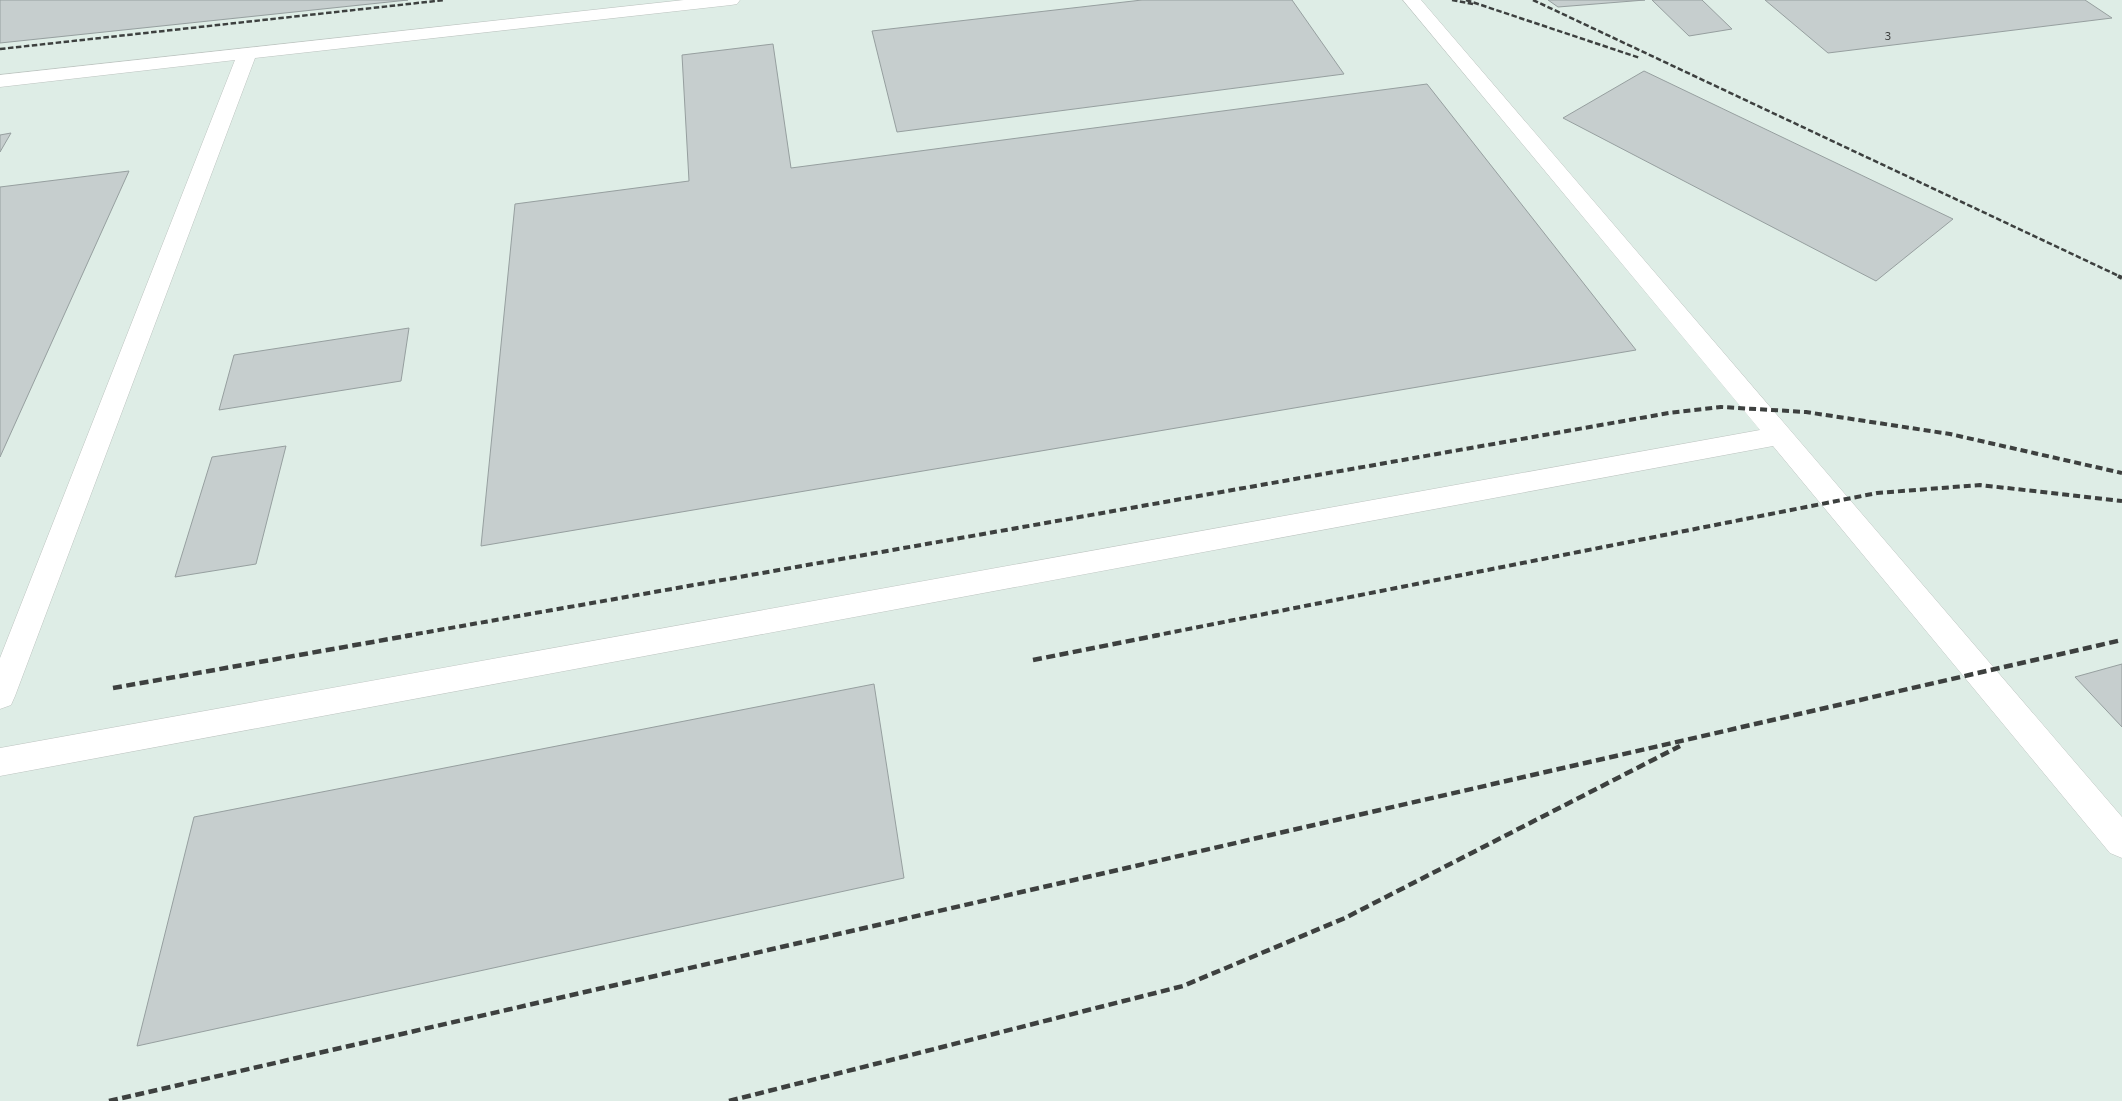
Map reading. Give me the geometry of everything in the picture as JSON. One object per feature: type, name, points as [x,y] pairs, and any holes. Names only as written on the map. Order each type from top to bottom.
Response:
[{"type":"lane","points":[[0,81],[731,0]]},
{"type":"lane","points":[[1412,0],[2122,842]]},
{"type":"lane","points":[[0,696],[248,54]]},
{"type":"lane","points":[[0,762],[1780,436]]},
{"type":"shaded area","points":[[0,0],[2122,0],[2122,1101],[0,1101]]},
{"type":"building","points":[[0,0],[408,0],[0,43]]},
{"type":"building","points":[[1142,0],[1292,0],[1344,74],[897,132],[872,31]]},
{"type":"building","points":[[1548,0],[1645,0],[1558,7]]},
{"type":"building","points":[[1652,0],[1702,0],[1732,29],[1689,36]]},
{"type":"building","points":[[1765,0],[2085,0],[2112,18],[1828,53]]},
{"type":"building","points":[[773,44],[791,168],[1427,84],[1636,350],[481,546],[515,204],[689,181],[682,55]]},
{"type":"building","points":[[1644,71],[1953,219],[1876,281],[1563,118]]},
{"type":"building","points":[[11,133],[0,152],[0,135]]},
{"type":"building","points":[[129,171],[0,457],[0,187]]},
{"type":"building","points":[[409,328],[401,381],[219,410],[234,355]]},
{"type":"building","points":[[286,446],[256,564],[175,577],[212,457]]},
{"type":"building","points":[[2122,664],[2122,727],[2075,677]]},
{"type":"building","points":[[874,684],[904,878],[137,1046],[194,817]]},
{"type":"railway","points":[[0,49],[445,0]]},
{"type":"railway","points":[[1452,0],[1473,4]]},
{"type":"railway","points":[[1466,0],[1640,58]]},
{"type":"railway","points":[[1533,0],[2121,277]]},
{"type":"railway","points":[[2118,276],[2122,278]]},
{"type":"railway","points":[[405,636],[1669,413],[1721,407],[1806,412],[1950,434],[2122,473]]},
{"type":"railway","points":[[1153,636],[1877,493],[1980,485],[2122,501]]},
{"type":"railway","points":[[113,688],[412,635]]},
{"type":"railway","points":[[1033,660],[1159,635]]},
{"type":"railway","points":[[109,1101],[2122,640]]},
{"type":"railway","points":[[729,1101],[1183,986],[1345,918],[1680,746]]}]
